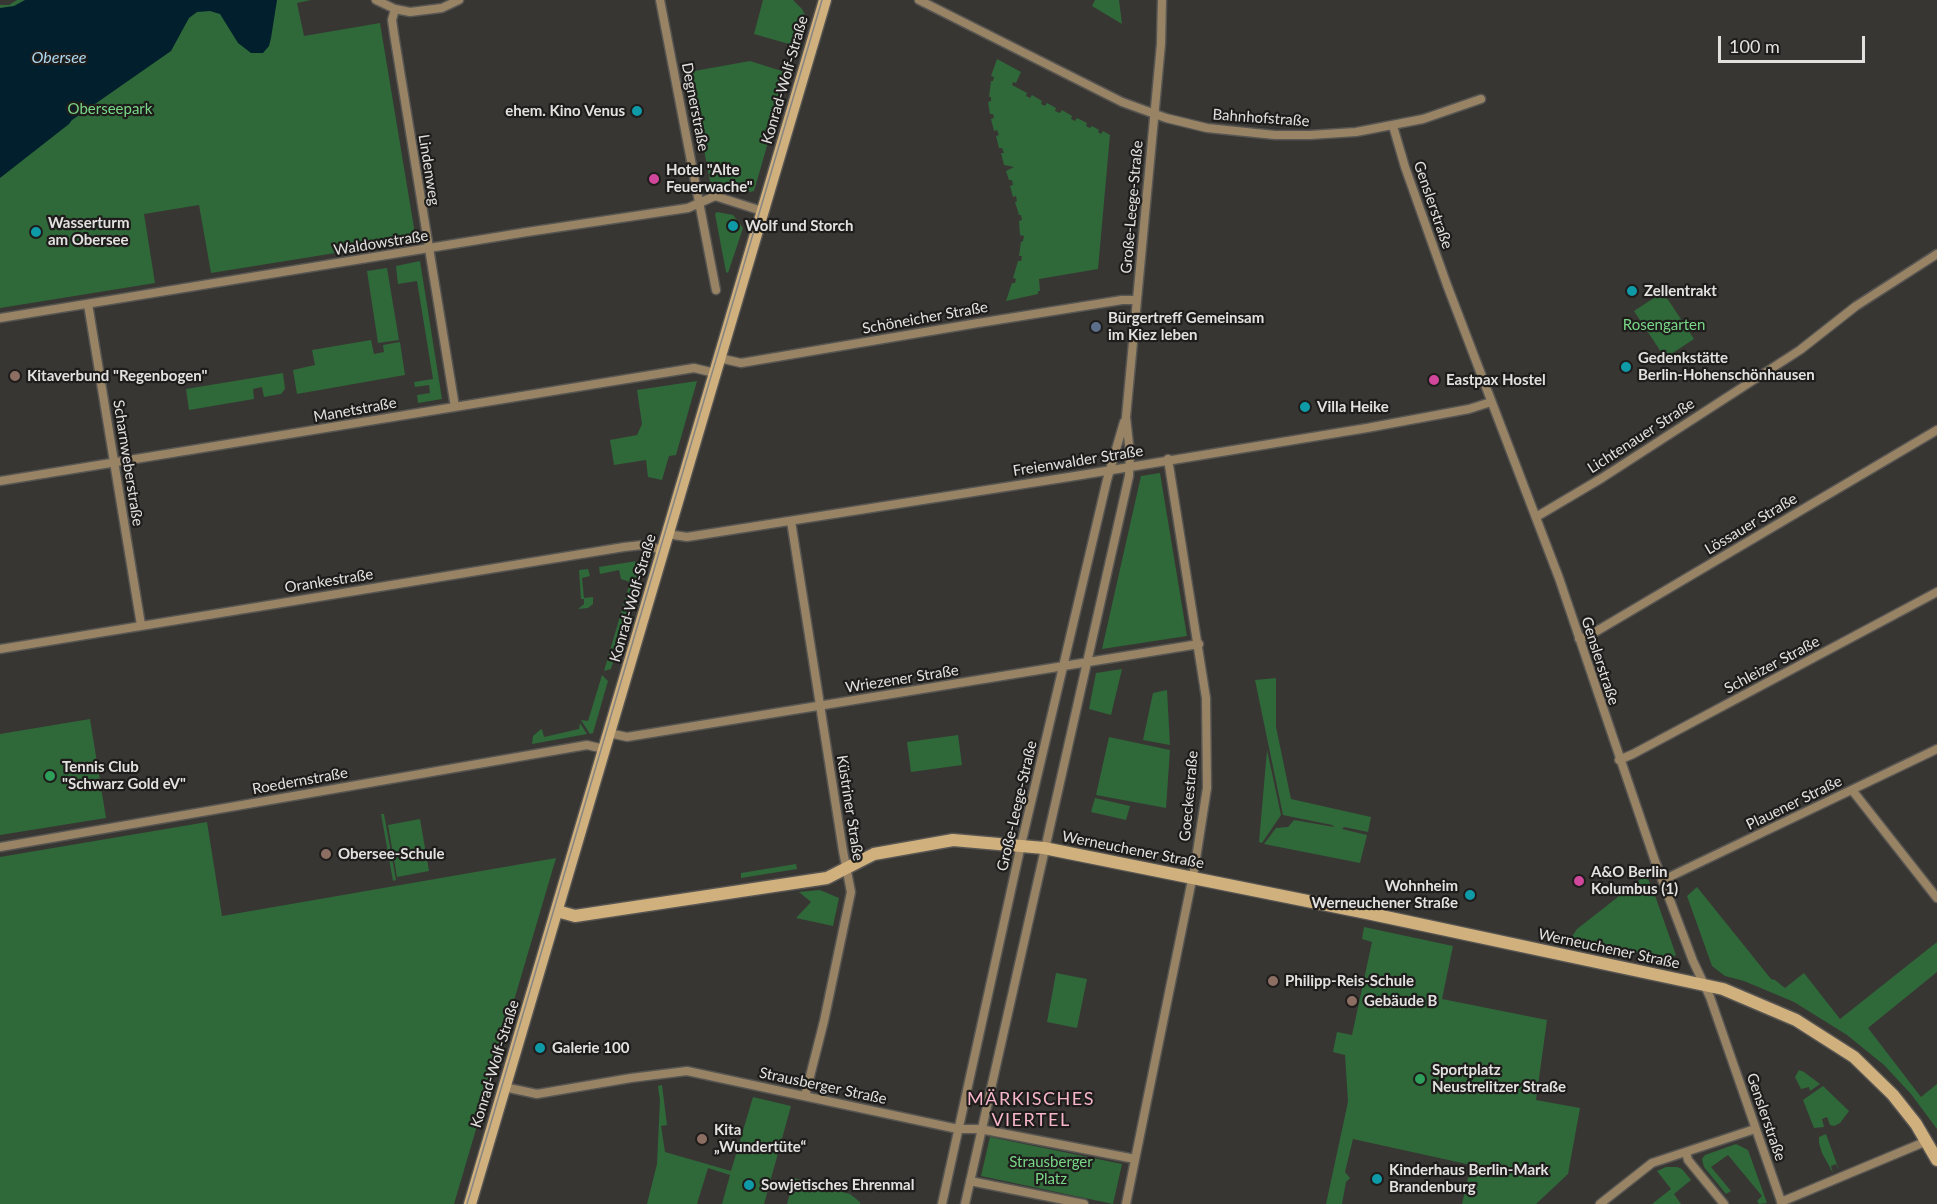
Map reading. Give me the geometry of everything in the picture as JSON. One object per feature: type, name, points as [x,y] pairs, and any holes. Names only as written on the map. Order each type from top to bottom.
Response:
[{"type":"street","points":[[376,0],[395,9],[410,12],[442,8],[459,0]]},
{"type":"street","name":"Degnerstraße","points":[[660,0],[716,290]]},
{"type":"street","name":"Konrad-Wolf-Straße","points":[[470,1204],[825,0]]},
{"type":"street","name":"Bahnhofstraße","points":[[919,0],[1122,102],[1154,114],[1207,128],[1275,135],[1330,134],[1393,126],[1453,110],[1481,99]]},
{"type":"street","name":"Große-Leege-Straße","points":[[965,1204],[1130,466],[1126,417],[1161,44],[1162,0]]},
{"type":"street","name":"Lindenweg","points":[[395,9],[392,20],[394,34],[454,407]]},
{"type":"street","name":"Genslerstraße","points":[[1393,126],[1434,251],[1536,517],[1619,760],[1693,961],[1710,997],[1781,1203]]},
{"type":"street","name":"Waldowstraße","points":[[0,318],[688,208],[715,196],[762,211]]},
{"type":"street","name":"Lichtenauer Straße","points":[[1536,517],[1602,478],[1800,350],[1856,306],[1937,254]]},
{"type":"street","name":"Schöneicher Straße","points":[[719,358],[741,363],[978,322],[1122,300],[1136,300]]},
{"type":"street","name":"Scharnweberstraße","points":[[88,304],[141,626]]},
{"type":"street","name":"Manetstraße","points":[[0,481],[694,368],[715,373]]},
{"type":"street","name":"Freienwalder Straße","points":[[667,534],[687,537],[1110,470],[1367,428],[1469,409],[1491,402]]},
{"type":"street","name":"Große-Leege-Straße","points":[[942,1204],[1021,845],[1110,470],[1126,417]]},
{"type":"street","name":"Lössauer Straße","points":[[1579,639],[1590,635],[1937,430]]},
{"type":"street","name":"Goeckestraße","points":[[1126,1204],[1193,877],[1204,815],[1208,752],[1206,698],[1199,644],[1168,459]]},
{"type":"street","name":"Küstriner Straße","points":[[791,521],[851,892],[805,1096]]},
{"type":"street","name":"Orankestraße","points":[[0,649],[624,547],[642,545],[663,550]]},
{"type":"street","name":"Schleizer Straße","points":[[1619,760],[1937,592]]},
{"type":"street","name":"Wriezener Straße","points":[[609,733],[627,737],[1199,644]]},
{"type":"street","name":"Roedernstraße","points":[[0,847],[587,745],[604,749]]},
{"type":"street","name":"Plauener Straße","points":[[1663,880],[1937,749]]},
{"type":"street","points":[[1852,790],[1937,898]]},
{"type":"street","name":"Werneuchener Straße","points":[[556,911],[578,916],[827,878],[874,854],[953,840],[1044,848],[1193,877],[1723,989],[1777,1010],[1833,1042],[1854,1057],[1880,1081],[1916,1124],[1937,1160]]},
{"type":"street","name":"Strausberger Straße","points":[[504,1087],[537,1094],[687,1071],[958,1129],[980,1129],[1135,1160]]},
{"type":"street","points":[[1600,1204],[1652,1163],[1755,1129]]},
{"type":"street","points":[[1781,1203],[1927,1142]]},
{"type":"street","points":[[1686,1152],[1688,1160],[1724,1204]]},
{"type":"street","points":[[970,1180],[1084,1204]]},
{"type":"green space","name":"Oberseepark","points":[[17,0],[311,0],[297,3],[304,36],[380,23],[416,240],[211,273],[199,205],[144,214],[155,283],[0,308],[0,5],[9,5]]},
{"type":"green space","points":[[763,0],[793,0],[802,9],[805,15],[796,46],[754,34]]},
{"type":"green space","points":[[1095,0],[1119,0],[1122,24],[1092,6]]},
{"type":"green space","points":[[997,59],[1021,72],[1016,83],[1013,82],[1012,85],[1027,93],[1026,96],[1030,98],[1032,95],[1042,101],[1041,104],[1045,106],[1047,103],[1056,108],[1055,111],[1060,113],[1062,110],[1072,116],[1071,119],[1075,121],[1077,118],[1087,123],[1086,126],[1099,130],[1101,134],[1103,131],[1110,135],[1098,269],[1039,279],[1038,294],[1006,301],[1012,283],[1015,283],[1016,279],[1013,278],[1018,261],[1021,261],[1022,256],[1019,256],[1024,236],[1020,235],[1021,215],[1019,215],[1015,202],[1017,201],[1016,196],[1013,197],[1010,186],[1013,185],[1012,180],[1009,180],[1006,171],[1014,167],[1004,165],[1001,153],[1004,153],[1002,148],[999,148],[996,136],[999,135],[997,130],[994,131],[991,119],[994,118],[993,114],[990,114],[988,102],[991,101],[989,97],[991,81],[994,77],[991,76]]},
{"type":"green space","points":[[750,61],[788,73],[754,191],[745,193],[713,184],[710,181],[689,72]]},
{"type":"green space","points":[[717,212],[733,215],[743,228],[728,273],[715,214]]},
{"type":"green space","points":[[420,261],[442,399],[418,403],[417,395],[430,393],[429,385],[415,387],[414,382],[433,379],[417,281],[398,284],[396,266]]},
{"type":"green space","points":[[387,268],[399,340],[378,343],[367,271]]},
{"type":"green space","name":"Rosengarten","points":[[1663,292],[1694,339],[1665,358],[1634,311]]},
{"type":"green space","points":[[371,340],[374,354],[384,352],[383,345],[400,342],[405,375],[297,394],[293,370],[315,365],[312,350]]},
{"type":"green space","points":[[283,373],[285,389],[281,394],[264,397],[262,387],[253,389],[254,399],[189,410],[186,389]]},
{"type":"green space","points":[[697,381],[676,455],[669,456],[662,480],[648,477],[646,460],[614,465],[610,440],[637,435],[642,424],[637,390]]},
{"type":"green space","points":[[1160,473],[1187,636],[1102,649],[1141,476]]},
{"type":"green space","points":[[637,561],[641,566],[611,669],[604,671],[630,582],[621,579],[619,570],[600,574],[599,567]]},
{"type":"green space","points":[[588,569],[590,576],[582,578],[584,598],[593,597],[593,604],[588,608],[578,609],[584,604],[584,599],[581,599],[579,570]]},
{"type":"green space","points":[[1122,669],[1111,715],[1089,709],[1096,673]]},
{"type":"green space","points":[[602,675],[608,681],[593,733],[590,734],[581,720],[588,721]]},
{"type":"green space","points":[[1276,678],[1276,727],[1291,799],[1371,817],[1368,832],[1344,827],[1342,829],[1367,835],[1360,863],[1264,844],[1276,828],[1288,827],[1294,820],[1334,827],[1283,815],[1255,680]]},
{"type":"green space","points":[[1167,690],[1170,745],[1143,740],[1153,693]]},
{"type":"green space","name":"Tennis Club \"Schwarz Gold eV\"","points":[[90,719],[106,818],[0,835],[0,734]]},
{"type":"green space","points":[[580,723],[587,734],[532,744],[533,736],[542,729],[544,737],[579,729]]},
{"type":"green space","points":[[958,735],[962,765],[911,772],[907,742]]},
{"type":"green space","points":[[1109,737],[1170,750],[1166,808],[1096,795]]},
{"type":"green space","points":[[1267,750],[1281,815],[1262,843],[1259,842]]},
{"type":"green space","points":[[1095,798],[1130,806],[1126,820],[1091,812]]},
{"type":"green space","points":[[381,814],[384,814],[396,880],[393,881]]},
{"type":"green space","points":[[420,819],[429,871],[397,877],[388,825]]},
{"type":"green space","points":[[207,822],[222,916],[556,858],[454,1204],[0,1204],[0,857]]},
{"type":"green space","points":[[796,864],[797,869],[741,878],[741,873]]},
{"type":"green space","points":[[1646,875],[1676,955],[1670,959],[1569,941],[1577,929]]},
{"type":"green space","points":[[1697,887],[1771,979],[1785,988],[1804,973],[1840,1019],[1937,942],[1937,972],[1868,1028],[1921,1097],[1937,1084],[1937,1129],[1911,1094],[1884,1065],[1847,1035],[1794,1002],[1744,981],[1725,976],[1712,966],[1687,896]]},
{"type":"green space","points":[[820,890],[839,898],[833,926],[796,918],[811,902],[799,892]]},
{"type":"green space","points":[[1364,927],[1453,946],[1442,999],[1547,1020],[1536,1100],[1580,1108],[1568,1174],[1536,1204],[1462,1204],[1471,1165],[1353,1139],[1345,1172],[1350,1178],[1346,1182],[1342,1204],[1326,1204],[1348,1102],[1345,1055],[1333,1052],[1337,1032],[1352,1035],[1372,942],[1362,939]]},
{"type":"green space","points":[[1056,973],[1087,979],[1077,1028],[1047,1022]]},
{"type":"green space","points":[[1799,1070],[1820,1084],[1810,1091],[1809,1087],[1801,1089],[1795,1077]]},
{"type":"green space","points":[[662,1085],[667,1125],[661,1126],[665,1152],[731,1171],[753,1097],[791,1106],[764,1204],[722,1204],[730,1175],[708,1168],[697,1204],[647,1204],[657,1164],[660,1100],[658,1086]]},
{"type":"green space","points":[[1823,1086],[1849,1111],[1840,1123],[1834,1126],[1830,1125],[1827,1117],[1822,1119],[1824,1127],[1814,1128],[1803,1100]]},
{"type":"green space","points":[[1826,1134],[1839,1170],[1836,1164],[1831,1166],[1833,1173],[1819,1143],[1819,1137]]},
{"type":"green space","name":"Strausberger Platz","points":[[990,1137],[1122,1164],[1113,1204],[981,1176]]},
{"type":"green space","points":[[1736,1144],[1748,1150],[1767,1203],[1759,1204],[1757,1201],[1762,1196],[1728,1155],[1711,1167],[1731,1191],[1726,1194],[1704,1167],[1702,1159],[1705,1155]]},
{"type":"green space","points":[[1666,1167],[1682,1169],[1691,1180],[1674,1194],[1681,1204],[1652,1204],[1671,1189],[1657,1171]]},
{"type":"green space","points":[[794,1178],[850,1194],[860,1204],[787,1204]]},
{"type":"water","name":"Obersee","points":[[25,0],[277,0],[269,46],[263,53],[251,53],[238,43],[220,14],[210,11],[197,12],[189,18],[171,51],[72,120],[0,178],[0,8],[14,6]]},
{"type":"tram line","points":[[467,1204],[822,0]]},
{"type":"place","name":"ehem. Kino Venus","points":[[637,111]]},
{"type":"place","name":"Hotel \"Alte Feuerwache\"","points":[[654,179]]},
{"type":"place","name":"Wolf und Storch","points":[[733,226]]},
{"type":"place","name":"Wasserturm am Obersee","points":[[36,232]]},
{"type":"place","name":"Zellentrakt","points":[[1632,291]]},
{"type":"place","name":"Bürgertreff Gemeinsam im Kiez leben","points":[[1096,327]]},
{"type":"place","name":"Gedenkstätte Berlin-Hohenschönhausen","points":[[1626,367]]},
{"type":"place","name":"Kitaverbund \"Regenbogen\"","points":[[15,376]]},
{"type":"place","name":"Eastpax Hostel","points":[[1434,380]]},
{"type":"place","name":"Villa Heike","points":[[1305,407]]},
{"type":"place","name":"Tennis Club \"Schwarz Gold eV\"","points":[[50,776]]},
{"type":"place","name":"Obersee-Schule","points":[[326,854]]},
{"type":"place","name":"A&O Berlin Kolumbus (1)","points":[[1579,881]]},
{"type":"place","name":"Wohnheim Werneuchener Straße","points":[[1470,895]]},
{"type":"place","name":"Philipp-Reis-Schule","points":[[1273,981]]},
{"type":"place","name":"Gebäude B","points":[[1352,1001]]},
{"type":"place","name":"Galerie 100","points":[[540,1048]]},
{"type":"place","name":"Sportplatz Neustrelitzer Straße","points":[[1420,1079]]},
{"type":"place","name":"Kita „Wundertüte“","points":[[702,1139]]},
{"type":"place","name":"Kinderhaus Berlin-Mark Brandenburg","points":[[1377,1179]]},
{"type":"place","name":"Sowjetisches Ehrenmal","points":[[749,1185]]},
{"type":"district","name":"MÄRKISCHES VIERTEL","points":[[1031,1109]]}]
